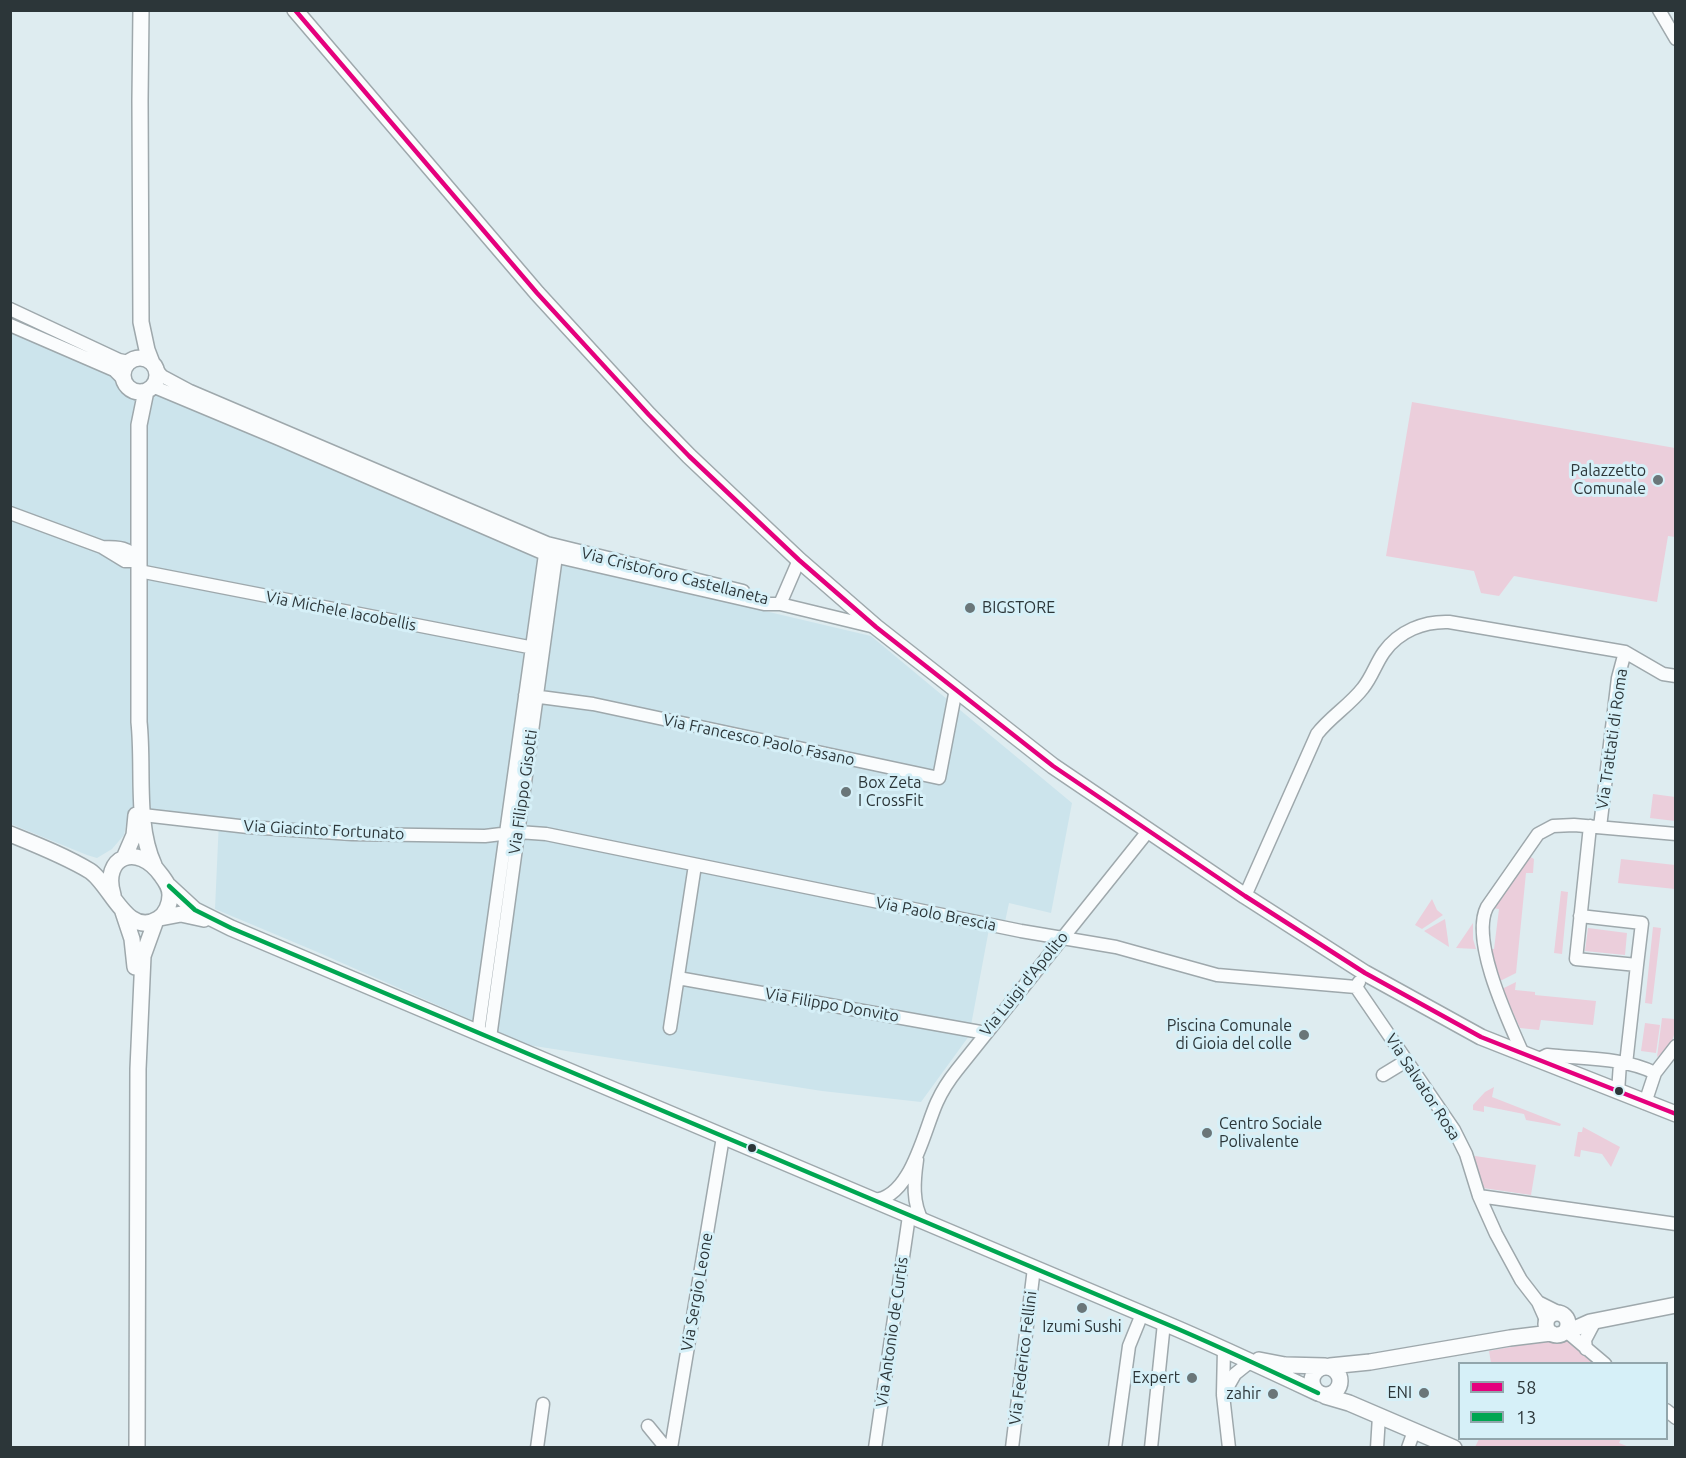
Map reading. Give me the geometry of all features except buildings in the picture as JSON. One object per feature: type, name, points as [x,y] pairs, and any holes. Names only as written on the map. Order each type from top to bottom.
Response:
[{"type":"main road","points":[[141,10],[141,322],[147,350],[157,378],[149,389],[139,425],[139,515],[135,565],[139,590],[140,722],[145,840],[154,865],[169,886],[195,910],[231,928],[1164,1323],[1322,1394],[1349,1403],[1454,1448]]},
{"type":"main road","points":[[295,10],[566,324],[689,456],[799,561],[876,627],[1053,766],[1245,896],[1365,973],[1471,1032],[1676,1114]]},
{"type":"main road","points":[[139,425],[124,369],[130,361],[141,322]]},
{"type":"main road","points":[[130,361],[143,358],[154,365]]},
{"type":"main road","points":[[127,385],[135,392],[149,389]]},
{"type":"main road","points":[[113,895],[110,881],[135,828],[137,746],[140,722]]},
{"type":"main road","points":[[10,834],[88,865],[138,856],[154,865]]},
{"type":"main road","points":[[57,854],[93,874],[113,895],[131,933],[135,952],[134,1023],[138,1069]]},
{"type":"main road","points":[[137,1448],[138,1069],[143,956],[158,919],[169,905],[169,886]]},
{"type":"main road","points":[[123,912],[130,918],[142,922],[181,914],[231,928]]},
{"type":"main road","points":[[1237,1355],[1285,1365],[1327,1366],[1370,1362],[1527,1335],[1557,1323],[1592,1321],[1676,1305]]},
{"type":"main road","points":[[1349,1403],[1340,1383],[1338,1371],[1327,1366],[1319,1368],[1313,1378],[1314,1388],[1322,1394],[1335,1392],[1340,1383],[1352,1371],[1370,1362]]},
{"type":"street","points":[[1659,10],[1676,39]]},
{"type":"street","points":[[10,309],[119,360],[130,361]]},
{"type":"street","points":[[10,324],[114,370],[127,385]]},
{"type":"street","name":"Via Cristoforo Castellaneta","points":[[154,365],[162,376],[190,390],[551,550]]},
{"type":"street","name":"Via Cristoforo Castellaneta","points":[[149,389],[157,388],[551,550],[766,596],[780,604],[876,627]]},
{"type":"street","points":[[10,513],[102,547],[135,565]]},
{"type":"street","points":[[102,547],[121,546],[129,541],[134,534],[139,515]]},
{"type":"street","points":[[121,546],[131,551],[135,565]]},
{"type":"street","name":"Via Filippo Gisotti","points":[[484,1036],[551,550]]},
{"type":"street","points":[[780,604],[799,561]]},
{"type":"street","name":"Via Michele Iacobellis","points":[[135,565],[538,649]]},
{"type":"street","points":[[1245,896],[1317,734],[1330,718],[1363,688],[1383,653],[1404,633],[1427,624],[1449,622],[1625,652],[1663,674],[1676,676]]},
{"type":"street","name":"Via Trattati di Roma","points":[[1625,652],[1618,678],[1580,916],[1576,959],[1637,966]]},
{"type":"street","name":"Via Francesco Paolo Fasano","points":[[531,695],[593,704],[939,778],[956,689]]},
{"type":"street","name":"Via Giacinto Fortunato","points":[[143,815],[248,827],[352,834],[466,836],[512,833]]},
{"type":"street","points":[[1655,1073],[1639,1065],[1547,1055],[1530,1057],[1507,1016],[1487,958],[1482,937],[1483,915],[1538,834],[1559,825],[1676,834]]},
{"type":"street","name":"Via Luigi d'Apolito","points":[[873,1200],[883,1199],[912,1177],[919,1150],[942,1093],[957,1070],[1149,830]]},
{"type":"street","name":"Via Paolo Brescia","points":[[512,833],[546,834],[1021,931],[1116,947],[1217,975],[1356,987]]},
{"type":"street","points":[[670,1028],[694,865]]},
{"type":"street","points":[[1580,916],[1642,923],[1618,1092]]},
{"type":"street","points":[[1356,987],[1365,973]]},
{"type":"street","name":"Via Filippo Donvito","points":[[678,978],[986,1033]]},
{"type":"street","name":"Via Salvator Rosa","points":[[1356,987],[1454,1130],[1466,1154],[1479,1196],[1496,1234],[1526,1289],[1557,1323]]},
{"type":"street","points":[[1645,1103],[1655,1073],[1676,1046]]},
{"type":"street","points":[[1383,1076],[1406,1061]]},
{"type":"street","name":"Via Sergio Leone","points":[[671,1448],[723,1137]]},
{"type":"street","points":[[912,1177],[917,1209],[910,1216],[899,1198],[912,1177]]},
{"type":"street","points":[[1479,1196],[1676,1224]]},
{"type":"street","name":"Via Antonio de Curtis","points":[[875,1448],[910,1216]]},
{"type":"street","name":"Via Federico Fellini","points":[[1012,1448],[1034,1268]]},
{"type":"street","points":[[1115,1448],[1129,1346],[1142,1314]]},
{"type":"street","points":[[1586,1349],[1586,1340],[1592,1321]]},
{"type":"street","points":[[1151,1448],[1164,1323]]},
{"type":"street","points":[[1557,1323],[1602,1362]]},
{"type":"street","points":[[1223,1395],[1235,1374],[1237,1355]]},
{"type":"street","points":[[1229,1448],[1223,1395],[1237,1355]]},
{"type":"street","points":[[537,1448],[543,1404]]},
{"type":"street","points":[[1377,1448],[1379,1416]]},
{"type":"street","points":[[648,1426],[666,1448]]},
{"type":"street","points":[[1408,1448],[1414,1431]]},
{"type":"shaded area","points":[[10,329],[561,563],[871,636],[1072,803],[1051,913],[1009,903],[1003,931],[989,929],[969,1036],[921,1102],[822,1091],[528,1045],[215,909],[219,820],[129,809],[124,835],[112,849],[97,858],[11,824]]},
{"type":"shaded area","points":[[1412,402],[1675,448],[1675,537],[1668,536],[1657,602],[1514,576],[1499,596],[1481,593],[1474,571],[1386,556]]},
{"type":"shaded area","points":[[1653,794],[1675,797],[1675,821],[1650,818]]},
{"type":"shaded area","points":[[1529,856],[1534,859],[1533,873],[1526,873],[1516,973],[1500,981],[1489,949],[1494,949],[1499,909],[1492,908]]},
{"type":"shaded area","points":[[1621,859],[1675,865],[1675,889],[1618,883]]},
{"type":"shaded area","points":[[1561,891],[1568,892],[1562,954],[1554,953]]},
{"type":"shaded area","points":[[1432,899],[1437,910],[1443,915],[1422,929],[1415,925]]},
{"type":"shaded area","points":[[1445,919],[1449,947],[1424,931]]},
{"type":"shaded area","points":[[1473,923],[1473,939],[1476,949],[1456,948]]},
{"type":"shaded area","points":[[1653,927],[1661,928],[1652,1004],[1645,1003]]},
{"type":"shaded area","points":[[1588,928],[1627,933],[1625,955],[1585,951]]},
{"type":"shaded area","points":[[1516,982],[1515,990],[1535,992],[1535,995],[1596,1001],[1593,1025],[1541,1020],[1539,1030],[1520,1028],[1502,989]]},
{"type":"shaded area","points":[[1662,1018],[1675,1019],[1675,1031],[1670,1045],[1657,1057]]},
{"type":"shaded area","points":[[1645,1023],[1660,1025],[1656,1053],[1641,1051]]},
{"type":"shaded area","points":[[1494,1087],[1492,1097],[1561,1124],[1560,1126],[1526,1120],[1524,1114],[1484,1106],[1484,1112],[1473,1110],[1473,1105],[1485,1092]]},
{"type":"shaded area","points":[[1583,1127],[1620,1147],[1611,1167],[1602,1154],[1581,1150],[1580,1157],[1574,1156],[1578,1132],[1582,1132]]},
{"type":"shaded area","points":[[1475,1156],[1536,1165],[1531,1195],[1483,1188],[1474,1163]]},
{"type":"shaded area","points":[[1564,1337],[1595,1362],[1491,1362],[1489,1351]]},
{"type":"shaded area","points":[[1478,1440],[1620,1440],[1619,1443],[1629,1447],[1475,1447]]},
{"type":"transit line","name":"58","points":[[295,10],[537,293],[649,415],[799,560],[876,627],[1053,766],[1245,896],[1365,973],[1481,1037],[1676,1114]]},
{"type":"transit line","name":"13","points":[[169,886],[195,910],[231,928],[1164,1323],[1318,1393]]},
{"type":"place","name":"Palazzetto Comunale","points":[[1658,480]]},
{"type":"place","name":"BIGSTORE","points":[[970,608]]},
{"type":"place","name":"Box Zeta I CrossFit","points":[[846,792]]},
{"type":"place","name":"Piscina Comunale di Gioia del colle","points":[[1304,1035]]},
{"type":"place","name":"Centro Sociale Polivalente","points":[[1207,1133]]},
{"type":"place","name":"Izumi Sushi","points":[[1082,1308]]},
{"type":"place","name":"Expert","points":[[1192,1378]]},
{"type":"place","name":"ENI","points":[[1424,1393]]},
{"type":"place","name":"zahir","points":[[1273,1394]]}]
